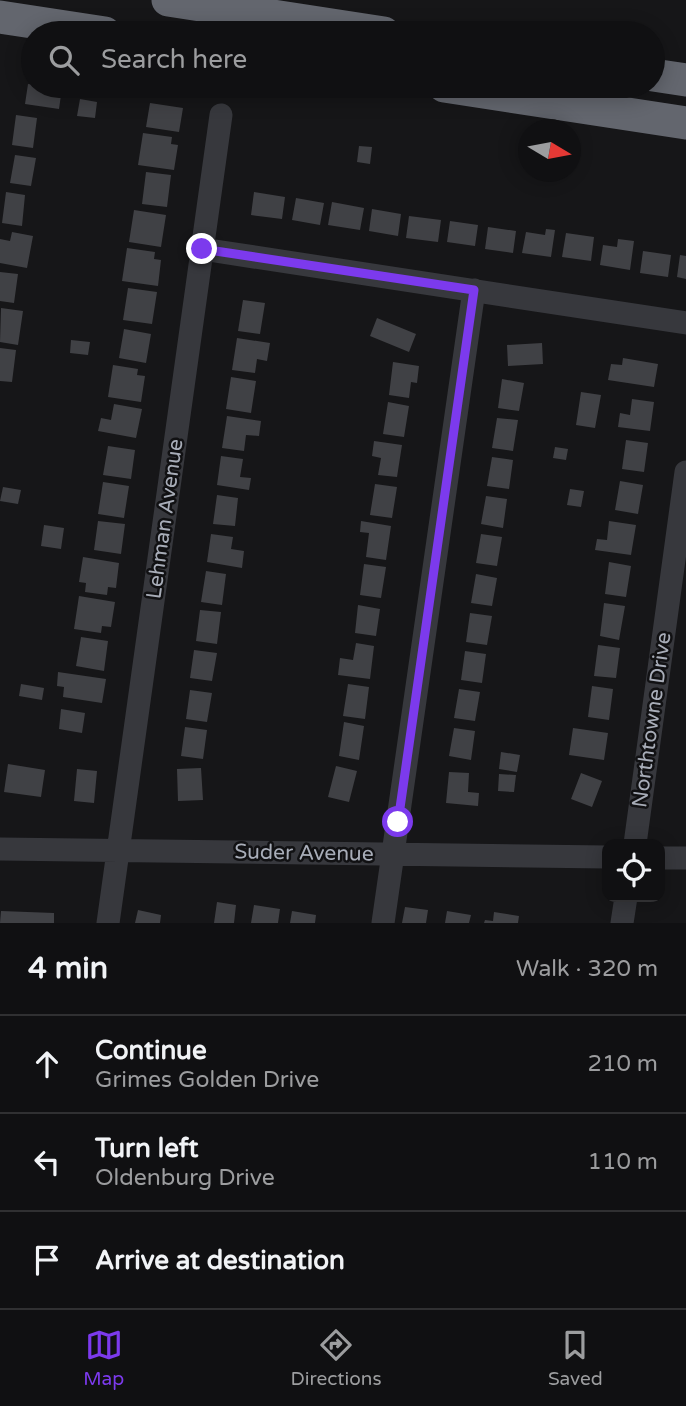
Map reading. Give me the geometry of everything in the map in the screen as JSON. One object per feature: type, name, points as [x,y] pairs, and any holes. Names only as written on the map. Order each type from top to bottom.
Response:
[{"type":"highway","points":[[168,0],[305,21]]},
{"type":"highway","points":[[0,17],[26,21]]},
{"type":"highway","points":[[665,58],[686,59]]},
{"type":"highway","points":[[665,77],[686,80]]},
{"type":"highway","points":[[522,98],[686,123]]},
{"type":"street","name":"Lehman Avenue","points":[[108,923],[221,115]]},
{"type":"street","points":[[202,249],[686,323]]},
{"type":"street","points":[[383,923],[474,290]]},
{"type":"street","name":"Northtowne Drive","points":[[636,839],[686,471]]},
{"type":"street","name":"Suder Avenue","points":[[0,849],[602,857]]},
{"type":"street","points":[[665,858],[686,859]]},
{"type":"street","points":[[622,923],[625,902]]},
{"type":"building","points":[[26,98],[61,98],[59,109],[25,104]]},
{"type":"building","points":[[80,99],[97,102],[95,118],[77,116]]},
{"type":"building","points":[[150,103],[183,108],[179,132],[146,127]]},
{"type":"building","points":[[16,115],[37,118],[33,148],[12,145]]},
{"type":"building","points":[[143,133],[172,137],[171,144],[178,145],[174,170],[138,165]]},
{"type":"building","points":[[359,146],[372,147],[370,164],[357,162]]},
{"type":"building","points":[[15,155],[36,158],[31,186],[10,183]]},
{"type":"building","points":[[146,172],[171,175],[167,207],[142,204]]},
{"type":"building","points":[[6,192],[25,195],[22,226],[2,223]]},
{"type":"building","points":[[254,192],[285,197],[282,219],[251,215]]},
{"type":"building","points":[[296,198],[324,203],[320,225],[292,220]]},
{"type":"building","points":[[332,202],[364,208],[360,230],[328,225]]},
{"type":"building","points":[[372,209],[401,214],[398,236],[369,231]]},
{"type":"building","points":[[134,210],[166,215],[161,247],[129,242]]},
{"type":"building","points":[[409,216],[441,220],[438,242],[406,238]]},
{"type":"building","points":[[450,221],[478,225],[475,246],[447,242]]},
{"type":"building","points":[[488,227],[516,231],[513,253],[485,249]]},
{"type":"building","points":[[546,229],[555,230],[551,257],[522,253],[526,232],[545,235]]},
{"type":"building","points":[[12,232],[33,236],[27,268],[0,263],[0,239],[10,241]]},
{"type":"building","points":[[566,233],[594,237],[591,261],[562,257]]},
{"type":"building","points":[[618,239],[634,241],[630,270],[600,265],[603,245],[617,247]]},
{"type":"building","points":[[127,248],[155,252],[154,259],[161,260],[158,286],[122,281]]},
{"type":"building","points":[[643,251],[671,255],[668,277],[640,273]]},
{"type":"building","points":[[680,255],[686,256],[686,279],[677,277]]},
{"type":"building","points":[[0,272],[18,274],[14,303],[0,301]]},
{"type":"building","points":[[128,288],[157,292],[152,324],[123,320]]},
{"type":"building","points":[[243,300],[265,303],[260,334],[238,331]]},
{"type":"building","points":[[1,308],[23,311],[18,345],[0,342]]},
{"type":"building","points":[[377,318],[416,334],[409,352],[370,336]]},
{"type":"building","points":[[124,329],[151,334],[146,363],[119,358]]},
{"type":"building","points":[[237,338],[270,343],[267,361],[257,359],[255,373],[232,370]]},
{"type":"building","points":[[71,340],[90,342],[88,355],[70,353]]},
{"type":"building","points":[[542,343],[543,364],[508,366],[507,345]]},
{"type":"building","points":[[0,348],[16,350],[12,382],[0,381]]},
{"type":"building","points":[[623,358],[658,364],[654,387],[608,380],[611,364],[622,365]]},
{"type":"building","points":[[393,362],[419,366],[417,383],[411,382],[409,398],[389,395]]},
{"type":"building","points":[[113,365],[138,369],[137,375],[145,376],[141,402],[108,397]]},
{"type":"building","points":[[231,377],[256,381],[251,413],[226,409]]},
{"type":"building","points":[[502,379],[524,383],[519,411],[498,408]]},
{"type":"building","points":[[581,392],[601,395],[595,428],[576,425]]},
{"type":"building","points":[[632,399],[654,402],[650,431],[618,427],[620,413],[630,415]]},
{"type":"building","points":[[388,402],[409,406],[404,437],[383,434]]},
{"type":"building","points":[[114,404],[142,409],[136,438],[98,431],[101,418],[111,420]]},
{"type":"building","points":[[227,416],[261,421],[259,436],[246,435],[244,451],[222,448]]},
{"type":"building","points":[[497,418],[518,420],[513,451],[492,448]]},
{"type":"building","points":[[626,440],[648,443],[644,472],[622,469]]},
{"type":"building","points":[[374,441],[402,445],[397,477],[378,475],[381,458],[372,456]]},
{"type":"building","points":[[108,446],[135,450],[131,479],[103,475]]},
{"type":"building","points":[[555,447],[568,449],[566,460],[553,458]]},
{"type":"building","points":[[221,456],[243,459],[240,477],[251,478],[249,490],[217,485]]},
{"type":"building","points":[[492,457],[513,460],[509,489],[487,486]]},
{"type":"building","points":[[620,481],[643,485],[638,514],[615,510]]},
{"type":"building","points":[[103,482],[129,486],[124,518],[98,514]]},
{"type":"building","points":[[375,484],[397,487],[392,518],[370,515]]},
{"type":"building","points":[[3,487],[21,490],[18,504],[0,501]]},
{"type":"building","points":[[570,489],[584,491],[581,507],[567,505]]},
{"type":"building","points":[[217,495],[238,498],[235,526],[213,524]]},
{"type":"building","points":[[486,496],[507,499],[503,528],[481,524]]},
{"type":"building","points":[[98,521],[125,524],[121,554],[94,550]]},
{"type":"building","points":[[361,521],[391,526],[386,560],[366,557],[369,533],[360,532]]},
{"type":"building","points":[[609,521],[636,525],[631,555],[595,550],[597,539],[607,540]]},
{"type":"building","points":[[44,525],[64,528],[61,549],[41,546]]},
{"type":"building","points":[[211,534],[233,537],[231,549],[244,551],[242,568],[207,562]]},
{"type":"building","points":[[481,534],[502,537],[497,566],[476,563]]},
{"type":"building","points":[[83,557],[119,563],[116,588],[108,587],[107,595],[85,592],[86,583],[79,582]]},
{"type":"building","points":[[609,562],[631,566],[626,597],[605,594]]},
{"type":"building","points":[[364,564],[386,567],[381,598],[360,595]]},
{"type":"building","points":[[206,571],[226,574],[222,605],[201,602]]},
{"type":"building","points":[[476,574],[497,578],[492,606],[471,603]]},
{"type":"building","points":[[79,596],[115,602],[111,627],[102,626],[101,633],[74,629]]},
{"type":"building","points":[[604,603],[625,606],[619,640],[600,636]]},
{"type":"building","points":[[358,605],[380,609],[376,636],[355,633]]},
{"type":"building","points":[[200,610],[221,612],[217,644],[196,641]]},
{"type":"building","points":[[470,613],[492,616],[487,645],[466,642]]},
{"type":"building","points":[[81,637],[108,641],[104,671],[76,666]]},
{"type":"building","points":[[356,643],[374,646],[370,679],[338,675],[340,658],[353,660]]},
{"type":"building","points":[[598,645],[620,648],[616,678],[594,676]]},
{"type":"building","points":[[194,650],[217,653],[212,681],[190,678]]},
{"type":"building","points":[[465,651],[486,654],[482,683],[461,680]]},
{"type":"building","points":[[58,672],[106,679],[102,703],[63,697],[64,687],[57,686]]},
{"type":"building","points":[[21,684],[44,688],[42,700],[19,696]]},
{"type":"building","points":[[348,684],[369,687],[365,719],[343,716]]},
{"type":"building","points":[[592,686],[613,689],[609,720],[588,717]]},
{"type":"building","points":[[459,689],[480,692],[475,721],[454,718]]},
{"type":"building","points":[[190,690],[212,693],[207,722],[186,719]]},
{"type":"building","points":[[61,709],[85,713],[82,733],[59,729]]},
{"type":"building","points":[[344,722],[364,726],[359,760],[339,756]]},
{"type":"building","points":[[185,727],[207,730],[203,759],[181,756]]},
{"type":"building","points":[[454,728],[475,731],[471,760],[449,756]]},
{"type":"building","points":[[573,728],[608,733],[604,760],[569,755]]},
{"type":"building","points":[[501,752],[520,755],[517,772],[499,769]]},
{"type":"building","points":[[8,764],[45,770],[41,797],[4,792]]},
{"type":"building","points":[[336,766],[357,771],[349,802],[328,797]]},
{"type":"building","points":[[201,768],[203,800],[178,801],[177,769]]},
{"type":"building","points":[[77,769],[97,771],[94,803],[74,801]]},
{"type":"building","points":[[449,772],[469,773],[468,792],[479,793],[478,806],[446,803]]},
{"type":"building","points":[[581,773],[602,781],[592,807],[571,799]]},
{"type":"building","points":[[499,774],[516,775],[514,792],[498,791]]},
{"type":"building","points":[[217,902],[236,905],[234,923],[214,923]]},
{"type":"building","points":[[254,905],[280,909],[278,923],[251,923]]},
{"type":"building","points":[[405,907],[428,910],[426,923],[402,923]]},
{"type":"building","points":[[138,910],[161,915],[160,923],[135,923]]},
{"type":"building","points":[[1,911],[54,913],[54,923],[0,923]]},
{"type":"building","points":[[292,911],[316,915],[315,923],[290,923]]},
{"type":"building","points":[[447,911],[471,915],[469,923],[445,923]]},
{"type":"building","points":[[494,912],[519,916],[518,923],[484,923],[485,920],[493,921]]},
{"type":"route","points":[[202,249],[474,290],[398,822]]}]
